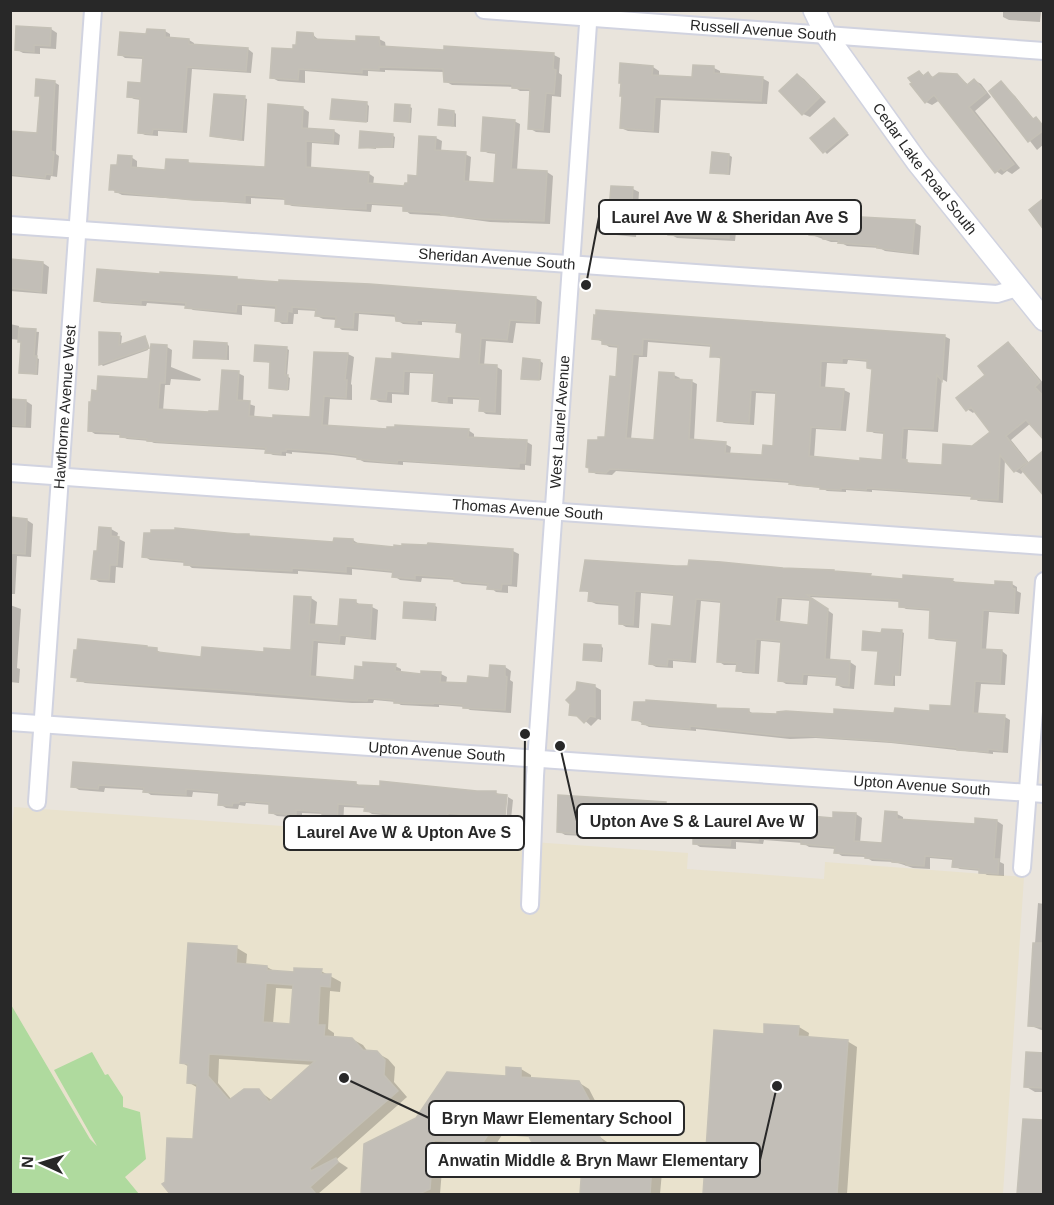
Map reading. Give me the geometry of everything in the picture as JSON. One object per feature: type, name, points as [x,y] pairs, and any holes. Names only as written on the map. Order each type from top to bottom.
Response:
[{"type":"street","name":"Hawthorne Avenue West","points":[[37,802],[93,10]]},
{"type":"street","name":"Russell Avenue South","points":[[484,10],[589,14],[1044,51]]},
{"type":"street","name":"Cedar Lake Road South","points":[[814,10],[826,35],[917,162],[1044,320]]},
{"type":"street","name":"West Laurel Avenue","points":[[530,905],[536,758],[552,511],[589,14]]},
{"type":"street","name":"Sheridan Avenue South","points":[[10,225],[997,294],[1017,288]]},
{"type":"street","name":"Thomas Avenue South","points":[[10,473],[1044,546]]},
{"type":"street","points":[[1022,868],[1035,793],[1044,581]]},
{"type":"street","name":"Upton Avenue South","points":[[10,722],[1035,793]]},
{"type":"shaded area","points":[[14,807],[463,839],[463,844],[505,848],[506,840],[688,853],[687,869],[824,879],[825,862],[1024,877],[1003,1194],[11,1194],[10,844]]},
{"type":"green space","points":[[10,1003],[90,1139],[97,1146],[54,1070],[92,1052],[105,1075],[108,1074],[123,1097],[123,1107],[140,1112],[146,1159],[125,1177],[139,1194],[11,1194]]},
{"type":"building","points":[[16,26],[51,28],[50,46],[34,45],[34,52],[15,50]]},
{"type":"building","points":[[147,29],[165,30],[165,37],[189,39],[189,44],[248,48],[246,71],[187,67],[182,131],[153,129],[152,134],[138,133],[140,98],[127,97],[128,82],[141,83],[143,57],[118,55],[120,32],[146,34]]},
{"type":"building","points":[[297,32],[313,33],[314,39],[356,41],[356,36],[379,37],[380,46],[444,50],[444,46],[554,53],[553,69],[556,70],[554,94],[546,93],[543,130],[528,129],[530,89],[512,88],[512,84],[444,82],[443,69],[379,67],[379,70],[362,69],[362,73],[299,69],[298,80],[270,78],[272,48],[293,49],[293,45],[296,45]]},
{"type":"building","points":[[620,63],[653,66],[652,75],[692,77],[693,65],[714,66],[714,73],[763,77],[761,101],[655,97],[653,131],[620,128],[622,96],[620,96],[621,83],[619,83]]},
{"type":"building","points":[[919,71],[923,76],[928,72],[932,78],[939,73],[957,74],[967,85],[974,79],[986,93],[969,107],[1014,164],[1004,171],[1001,168],[995,173],[934,95],[925,103],[910,84],[912,83],[908,78]]},
{"type":"building","points":[[797,74],[820,97],[802,115],[779,91]]},
{"type":"building","points":[[36,79],[55,81],[52,175],[46,174],[45,178],[10,174],[10,131],[37,133],[40,96],[35,96]]},
{"type":"building","points":[[1001,81],[1033,119],[1036,117],[1044,127],[1044,130],[1028,142],[989,91]]},
{"type":"building","points":[[214,94],[245,96],[241,140],[210,136]]},
{"type":"building","points":[[332,99],[367,102],[366,122],[330,119]]},
{"type":"building","points":[[268,104],[303,107],[302,128],[334,130],[333,143],[306,141],[306,167],[369,172],[368,183],[404,186],[408,183],[408,175],[417,176],[419,136],[436,137],[435,150],[466,152],[464,181],[494,183],[496,152],[481,151],[483,117],[515,120],[511,169],[547,171],[544,221],[483,219],[403,211],[403,205],[366,203],[366,209],[334,208],[285,204],[283,198],[245,195],[245,202],[193,200],[109,190],[111,165],[117,165],[118,155],[132,156],[131,167],[165,170],[166,159],[188,160],[188,163],[265,167]]},
{"type":"building","points":[[395,104],[410,105],[409,122],[394,121]]},
{"type":"building","points":[[439,109],[454,111],[453,126],[438,125]]},
{"type":"building","points":[[834,118],[847,133],[823,153],[810,138]]},
{"type":"building","points":[[360,131],[393,134],[392,147],[359,148]]},
{"type":"building","points":[[712,152],[729,154],[728,174],[710,173]]},
{"type":"building","points":[[611,186],[633,187],[630,234],[607,232]]},
{"type":"building","points":[[1044,198],[1044,230],[1029,210]]},
{"type":"building","points":[[710,208],[733,209],[729,238],[668,235],[670,214],[709,217]]},
{"type":"building","points":[[758,208],[822,210],[822,213],[843,214],[843,216],[915,220],[912,253],[877,248],[878,246],[838,243],[839,240],[823,239],[823,236],[809,235],[809,232],[757,231]]},
{"type":"building","points":[[10,259],[43,262],[41,292],[10,288]]},
{"type":"building","points":[[97,269],[237,277],[237,279],[279,282],[279,280],[370,284],[536,297],[535,322],[510,320],[507,340],[481,338],[479,364],[497,365],[495,412],[479,411],[480,398],[447,396],[447,402],[432,401],[434,372],[404,371],[403,392],[387,391],[386,400],[371,399],[376,358],[392,359],[392,353],[460,359],[462,333],[456,332],[457,322],[396,321],[395,314],[354,312],[353,328],[335,327],[336,317],[315,316],[316,309],[292,307],[292,312],[288,311],[287,322],[275,321],[276,306],[237,304],[236,312],[185,308],[186,303],[141,300],[141,304],[94,301]]},
{"type":"building","points":[[596,310],[945,335],[942,381],[937,375],[933,429],[903,428],[901,459],[907,460],[907,463],[942,465],[943,444],[972,446],[990,432],[971,407],[966,411],[956,398],[985,375],[978,366],[1008,342],[1040,382],[1035,387],[1044,397],[1044,440],[1026,420],[1006,436],[1027,462],[1014,472],[1000,455],[998,500],[971,499],[972,495],[867,488],[866,490],[820,489],[820,487],[789,484],[790,481],[702,474],[610,469],[606,473],[589,472],[589,468],[586,467],[588,440],[605,437],[610,376],[616,377],[618,346],[602,344],[602,340],[592,339],[594,315],[596,316]],"holes":[[[643,339],[711,345],[710,357],[721,357],[717,421],[749,423],[751,390],[776,392],[773,446],[763,445],[762,455],[725,453],[726,442],[689,439],[692,380],[674,379],[674,373],[659,372],[654,440],[626,438],[633,354],[642,355]],[[842,358],[867,360],[867,368],[872,369],[867,431],[884,432],[882,460],[860,458],[860,461],[809,456],[811,427],[840,429],[844,389],[820,387],[821,361],[842,362]]]},
{"type":"building","points":[[19,328],[36,329],[34,356],[37,356],[36,374],[19,373],[21,342],[18,342]]},
{"type":"building","points":[[99,332],[120,333],[119,345],[145,336],[149,348],[99,365]]},
{"type":"building","points":[[194,341],[227,343],[226,359],[193,358]]},
{"type":"building","points":[[151,344],[167,345],[165,383],[160,383],[158,409],[219,411],[222,370],[239,371],[237,400],[250,401],[249,416],[310,417],[314,352],[348,353],[346,398],[324,396],[322,425],[387,429],[395,425],[469,429],[468,437],[527,440],[525,463],[519,463],[519,467],[498,467],[398,460],[397,463],[357,459],[357,456],[326,452],[286,449],[286,451],[281,451],[281,454],[265,453],[266,448],[147,441],[147,439],[120,437],[120,433],[88,431],[89,402],[91,402],[92,390],[97,391],[98,376],[148,379]]},
{"type":"building","points":[[255,345],[287,347],[285,375],[288,375],[287,390],[269,388],[270,362],[254,361]]},
{"type":"building","points":[[523,358],[540,360],[539,380],[521,379]]},
{"type":"building","points":[[10,399],[26,400],[25,426],[10,425]]},
{"type":"building","points":[[1044,450],[1044,496],[1021,469]]},
{"type":"building","points":[[10,517],[27,519],[25,554],[10,553]]},
{"type":"building","points":[[99,527],[111,528],[111,536],[119,537],[117,565],[110,565],[109,580],[91,579]]},
{"type":"building","points":[[175,528],[333,542],[334,538],[353,539],[353,543],[394,547],[394,545],[402,546],[402,544],[427,545],[428,543],[513,549],[511,584],[502,584],[501,590],[487,589],[488,584],[454,581],[454,578],[415,575],[415,579],[392,577],[393,571],[346,566],[346,572],[292,568],[292,571],[184,565],[184,561],[142,557],[144,533],[151,533],[151,530],[175,530]]},
{"type":"building","points":[[585,560],[688,566],[689,560],[834,570],[903,579],[903,575],[995,585],[995,581],[1012,582],[1012,588],[1015,589],[1014,612],[983,610],[981,649],[1002,650],[1000,683],[975,681],[973,713],[1005,715],[1002,751],[957,750],[957,748],[884,741],[783,736],[690,726],[690,729],[666,727],[642,724],[643,721],[632,720],[634,702],[646,702],[646,700],[716,705],[716,708],[749,709],[749,713],[777,714],[777,712],[786,711],[834,714],[834,709],[894,713],[895,708],[930,711],[930,705],[951,706],[957,640],[929,638],[930,609],[899,607],[899,600],[807,595],[828,609],[825,659],[850,661],[849,686],[836,685],[837,676],[803,674],[802,683],[778,681],[781,641],[756,639],[754,672],[736,671],[737,663],[717,662],[721,601],[696,599],[690,661],[668,659],[667,666],[649,664],[652,624],[671,626],[674,594],[635,591],[633,625],[619,624],[619,604],[588,601],[589,591],[580,591]],"holes":[[[777,597],[810,599],[808,625],[775,621]]]},
{"type":"building","points":[[294,596],[311,597],[309,624],[338,626],[340,599],[356,600],[356,604],[372,605],[370,638],[340,635],[339,643],[313,640],[310,676],[354,680],[355,666],[363,667],[363,662],[396,664],[395,671],[421,674],[421,671],[441,672],[440,682],[467,683],[468,676],[489,678],[490,665],[505,666],[507,677],[505,710],[463,708],[463,705],[433,703],[394,703],[394,700],[368,698],[367,701],[345,700],[77,681],[78,678],[71,677],[74,650],[77,650],[78,639],[147,646],[157,648],[157,652],[201,657],[202,647],[264,652],[264,648],[291,650]]},
{"type":"building","points":[[404,602],[435,604],[433,620],[403,618]]},
{"type":"building","points":[[882,629],[902,630],[899,675],[893,675],[892,685],[875,684],[878,651],[862,650],[863,631],[881,633]]},
{"type":"building","points":[[584,644],[601,645],[600,661],[583,660]]},
{"type":"building","points":[[577,682],[595,685],[595,717],[590,716],[584,723],[577,716],[569,715],[570,704],[566,700],[576,690]]},
{"type":"building","points":[[73,762],[356,782],[356,785],[380,786],[380,781],[496,791],[496,794],[507,795],[505,816],[508,816],[508,832],[492,831],[492,822],[475,821],[476,816],[448,813],[447,820],[364,811],[365,806],[338,804],[337,825],[322,825],[322,812],[296,810],[296,815],[269,813],[269,803],[240,801],[233,803],[232,806],[218,805],[219,792],[186,789],[186,795],[143,792],[144,788],[99,785],[98,789],[71,787]]},
{"type":"building","points":[[558,795],[666,802],[666,805],[695,807],[695,805],[833,818],[833,812],[856,813],[854,841],[882,843],[885,811],[897,812],[897,819],[975,824],[975,818],[997,820],[994,859],[999,859],[998,874],[979,873],[979,869],[952,867],[953,858],[925,856],[924,866],[906,865],[906,863],[892,862],[892,860],[865,858],[865,855],[834,853],[835,847],[801,844],[801,840],[758,837],[758,841],[731,839],[730,846],[693,844],[693,834],[673,833],[673,828],[646,826],[646,823],[579,818],[577,834],[557,832]]},
{"type":"building","points":[[188,943],[237,946],[236,963],[267,966],[267,970],[294,972],[294,968],[322,969],[321,974],[331,974],[330,987],[320,986],[318,1025],[325,1025],[324,1036],[352,1038],[363,1050],[377,1051],[385,1060],[384,1075],[398,1091],[310,1168],[311,1171],[336,1158],[338,1162],[310,1187],[316,1194],[170,1194],[162,1184],[165,1182],[167,1138],[193,1139],[197,1084],[187,1083],[188,1064],[180,1063]],"holes":[[[266,983],[293,985],[290,1024],[263,1022]],[[209,1054],[315,1061],[269,1102],[259,1089],[244,1089],[229,1100],[208,1076]]]},
{"type":"building","points":[[1033,943],[1044,943],[1044,1027],[1028,1026]]},
{"type":"building","points":[[764,1024],[799,1026],[798,1036],[848,1040],[837,1194],[703,1194],[714,1030],[764,1034]]},
{"type":"building","points":[[1026,1052],[1044,1053],[1044,1088],[1024,1087]]},
{"type":"building","points":[[506,1067],[521,1068],[521,1077],[579,1081],[595,1111],[585,1126],[600,1137],[608,1153],[623,1145],[652,1164],[650,1194],[580,1194],[583,1151],[534,1147],[527,1132],[491,1130],[482,1144],[434,1140],[430,1189],[419,1194],[361,1194],[364,1144],[416,1118],[447,1072],[506,1076]]},
{"type":"building","points":[[1023,1119],[1044,1120],[1044,1194],[1017,1194]]},
{"type":"place","name":"Laurel Ave W & Sheridan Ave S","points":[[586,285]]},
{"type":"place","name":"Laurel Ave W & Upton Ave S","points":[[525,734]]},
{"type":"place","name":"Upton Ave S & Laurel Ave W","points":[[560,746]]},
{"type":"place","name":"Bryn Mawr Elementary School","points":[[344,1078]]},
{"type":"place","name":"Anwatin Middle & Bryn Mawr Elementary","points":[[777,1086]]}]
